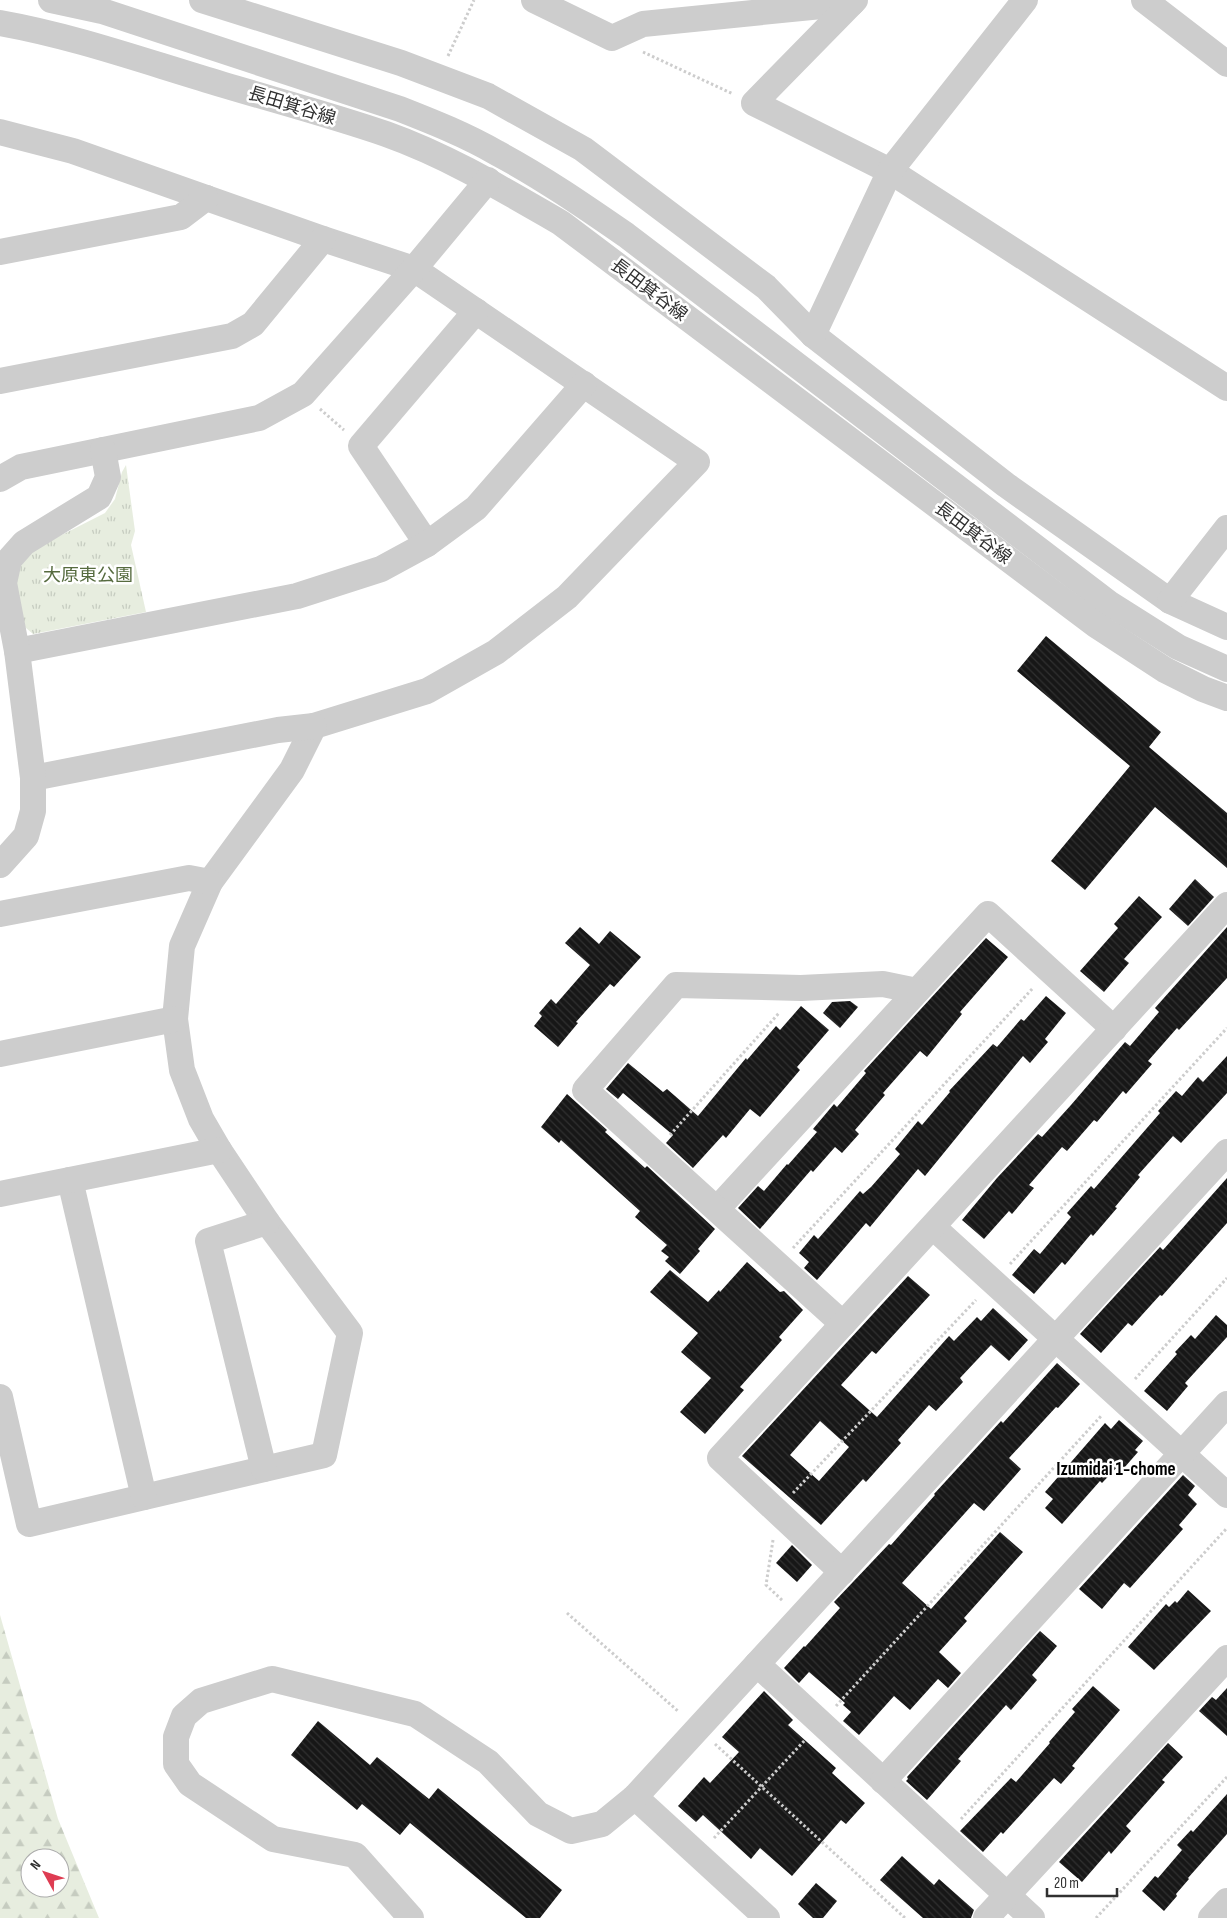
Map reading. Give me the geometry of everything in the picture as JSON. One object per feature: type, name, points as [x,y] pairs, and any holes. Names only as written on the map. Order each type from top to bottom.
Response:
[{"type":"street","name":"長田箕谷線","points":[[51,0],[104,6],[400,109],[439,124],[497,152],[578,201],[626,235],[1110,604],[1178,647],[1227,669]]},
{"type":"street","points":[[202,0],[401,63],[488,96],[583,149],[766,287],[813,335],[1006,485],[1170,601],[1227,627]]},
{"type":"street","points":[[534,0],[612,38],[643,24],[853,1]]},
{"type":"street","points":[[813,335],[890,171],[1025,0]]},
{"type":"street","points":[[1144,0],[1227,64]]},
{"type":"street","points":[[853,1],[754,103],[890,171],[1227,388]]},
{"type":"street","name":"長田箕谷線","points":[[0,24],[87,44],[386,134],[488,180],[561,223],[1096,625],[1165,670],[1203,689],[1227,698]]},
{"type":"street","points":[[0,132],[73,152],[323,240],[414,269],[697,462],[567,597],[496,652],[427,691],[314,726],[278,730],[33,778]]},
{"type":"street","points":[[0,479],[21,468],[259,418],[303,394],[414,269],[488,180]]},
{"type":"street","points":[[0,252],[181,217],[206,198]]},
{"type":"street","points":[[0,381],[232,336],[253,324],[323,240]]},
{"type":"street","points":[[426,544],[361,446],[476,311]]},
{"type":"street","points":[[17,651],[297,596],[381,568],[426,544],[476,508],[584,384]]},
{"type":"street","points":[[0,865],[26,836],[33,811],[33,778],[17,651],[4,583],[9,560],[24,544],[99,497],[108,477],[103,450]]},
{"type":"street","points":[[1170,601],[1227,528]]},
{"type":"street","points":[[0,1397],[29,1524],[324,1455],[350,1333],[267,1222],[219,1150],[201,1119],[182,1070],[175,1019],[182,946],[210,882],[292,770],[314,726]]},
{"type":"street","points":[[0,914],[189,878],[210,882]]},
{"type":"street","points":[[842,1572],[720,1458],[1227,906]]},
{"type":"street","points":[[717,1209],[988,914],[1114,1029]]},
{"type":"street","points":[[843,1324],[585,1090],[676,985],[801,988],[883,984],[917,991]]},
{"type":"street","points":[[0,1054],[175,1019]]},
{"type":"street","points":[[0,1194],[219,1150]]},
{"type":"street","points":[[410,1918],[355,1855],[274,1839],[190,1784],[176,1764],[176,1737],[184,1716],[201,1701],[272,1679],[415,1714],[488,1762],[538,1814],[571,1831],[602,1824],[635,1798],[1227,1152]]},
{"type":"street","points":[[70,1180],[144,1497]]},
{"type":"street","points":[[264,1469],[208,1241],[267,1222]]},
{"type":"street","points":[[932,1227],[1227,1494]]},
{"type":"street","points":[[883,1781],[1227,1404]]},
{"type":"street","points":[[986,1918],[1227,1658]]},
{"type":"street","points":[[757,1664],[1032,1918]]},
{"type":"street","points":[[635,1798],[698,1854],[759,1916]]},
{"type":"street","points":[[1211,1918],[1227,1901]]},
{"type":"path","points":[[438,77],[474,0]]},
{"type":"path","points":[[612,38],[754,103]]},
{"type":"path","points":[[303,394],[361,446]]},
{"type":"path","points":[[778,1264],[1049,970]]},
{"type":"path","points":[[654,1152],[801,988]]},
{"type":"path","points":[[800,1617],[766,1585],[777,1511],[993,1282],[1227,1028]]},
{"type":"path","points":[[698,1854],[821,1724],[1227,1278]]},
{"type":"path","points":[[944,1838],[1227,1528]]},
{"type":"path","points":[[567,1613],[698,1729],[905,1918]]},
{"type":"path","points":[[1096,1918],[1227,1777]]},
{"type":"green space","name":"大原東公園","points":[[126,465],[135,531],[131,545],[146,612],[33,634],[19,622],[16,586],[19,566],[32,550],[105,513],[115,499],[122,472]]},
{"type":"green space","points":[[0,1615],[58,1819],[99,1918],[0,1918]]},
{"type":"building","points":[[1046,636],[1161,732],[1149,747],[1227,813],[1227,868],[1155,807],[1085,890],[1051,861],[1130,766],[1017,671]]},
{"type":"building","points":[[1195,879],[1214,897],[1188,926],[1169,909]]},
{"type":"building","points":[[1139,896],[1162,917],[1124,959],[1129,963],[1104,992],[1080,971],[1118,928],[1114,924]]},
{"type":"building","points":[[580,927],[599,944],[610,931],[641,957],[614,987],[610,984],[576,1022],[578,1023],[558,1047],[534,1026],[542,1016],[539,1013],[551,999],[556,1004],[590,965],[565,943]]},
{"type":"building","points":[[1227,927],[1227,978],[1179,1030],[1177,1028],[1148,1061],[1152,1064],[1126,1094],[1123,1091],[1097,1122],[1094,1120],[1067,1151],[1062,1147],[1029,1185],[1034,1188],[1012,1214],[1009,1211],[984,1239],[962,1220],[997,1178],[1038,1134],[1042,1137],[1125,1042],[1130,1046],[1159,1012],[1155,1008]]},
{"type":"building","points":[[986,938],[1008,957],[960,1012],[962,1014],[927,1057],[920,1051],[883,1093],[885,1095],[855,1130],[859,1134],[842,1153],[835,1147],[813,1172],[811,1170],[760,1229],[738,1208],[758,1186],[764,1191],[788,1165],[817,1132],[813,1129],[834,1104],[837,1107],[866,1073],[864,1071]]},
{"type":"building","points":[[1046,996],[1066,1013],[1045,1039],[1048,1042],[1030,1063],[1023,1056],[925,1176],[918,1169],[870,1227],[866,1223],[817,1280],[804,1268],[809,1262],[799,1253],[814,1235],[818,1239],[860,1191],[863,1194],[871,1187],[900,1154],[895,1149],[918,1121],[922,1125],[949,1091],[993,1044],[997,1047],[1021,1019],[1024,1021]]},
{"type":"building","points":[[850,1001],[858,1007],[840,1028],[823,1013],[832,1002]]},
{"type":"building","points":[[801,1006],[829,1030],[797,1067],[800,1070],[760,1117],[750,1109],[726,1138],[723,1135],[693,1168],[666,1143],[673,1135],[623,1093],[618,1099],[606,1089],[628,1063],[663,1092],[667,1089],[698,1116],[746,1058],[747,1060],[776,1026],[780,1030]]},
{"type":"building","points":[[1227,1056],[1227,1093],[1181,1143],[1173,1136],[1138,1175],[1140,1177],[1115,1207],[1117,1208],[1093,1236],[1091,1234],[1065,1265],[1062,1262],[1034,1294],[1012,1275],[1034,1249],[1040,1254],[1071,1217],[1067,1213],[1091,1186],[1094,1189],[1160,1113],[1158,1111],[1176,1091],[1182,1096],[1198,1077],[1203,1082]]},
{"type":"building","points":[[567,1094],[607,1130],[605,1132],[645,1168],[647,1166],[715,1229],[698,1249],[700,1251],[680,1274],[665,1261],[669,1257],[661,1251],[667,1245],[635,1217],[640,1211],[561,1140],[559,1143],[541,1127]]},
{"type":"building","points":[[1227,1178],[1227,1223],[1162,1296],[1160,1295],[1132,1326],[1128,1323],[1101,1353],[1080,1334],[1160,1247],[1163,1250]]},
{"type":"building","points":[[747,1262],[780,1292],[784,1291],[803,1310],[779,1337],[782,1340],[740,1387],[744,1390],[705,1434],[680,1412],[711,1378],[681,1352],[698,1333],[650,1292],[670,1270],[708,1302],[719,1290],[720,1292]]},
{"type":"building","points":[[908,1276],[930,1295],[876,1354],[872,1351],[841,1385],[877,1417],[949,1336],[954,1341],[977,1317],[981,1321],[993,1308],[1028,1340],[1009,1361],[991,1345],[960,1378],[963,1382],[936,1411],[929,1405],[898,1440],[901,1443],[866,1482],[863,1479],[821,1525],[742,1456]],"holes":[[[820,1421],[849,1447],[819,1481],[790,1455]]]},
{"type":"building","points":[[1216,1315],[1227,1325],[1227,1337],[1185,1383],[1188,1386],[1167,1411],[1144,1391],[1191,1335],[1195,1339]]},
{"type":"building","points":[[1057,1363],[1080,1384],[1009,1458],[1021,1469],[984,1511],[974,1503],[902,1583],[931,1609],[1000,1532],[1023,1552],[964,1618],[967,1621],[939,1652],[961,1673],[948,1688],[938,1679],[910,1710],[894,1696],[859,1735],[843,1721],[851,1712],[843,1705],[845,1703],[809,1672],[799,1683],[784,1668],[840,1608],[834,1602],[889,1544],[891,1545],[934,1494],[1001,1421],[1003,1423]]},
{"type":"building","points":[[1119,1420],[1143,1441],[1135,1450],[1138,1452],[1124,1468],[1120,1464],[1102,1483],[1100,1481],[1062,1524],[1045,1508],[1053,1499],[1045,1492],[1105,1423],[1111,1429]]},
{"type":"building","points":[[1183,1475],[1195,1486],[1188,1495],[1197,1504],[1179,1525],[1183,1529],[1130,1588],[1124,1583],[1102,1609],[1079,1589]]},
{"type":"building","points":[[792,1545],[812,1565],[797,1582],[776,1563]]},
{"type":"building","points":[[1188,1590],[1211,1611],[1154,1670],[1128,1647],[1166,1604],[1169,1607],[1175,1601],[1177,1603]]},
{"type":"building","points":[[1040,1631],[1057,1646],[1032,1675],[1037,1680],[1011,1710],[1006,1705],[958,1759],[961,1761],[927,1800],[906,1781],[907,1777]]},
{"type":"building","points":[[1093,1686],[1120,1710],[1072,1766],[1075,1768],[1061,1784],[1054,1778],[1003,1834],[1001,1832],[983,1852],[960,1831],[1011,1778],[1016,1782],[1075,1712],[1072,1709]]},
{"type":"building","points":[[1227,1688],[1227,1736],[1199,1711],[1212,1697],[1216,1700]]},
{"type":"building","points":[[764,1691],[793,1720],[788,1725],[836,1768],[832,1773],[865,1803],[846,1824],[841,1820],[792,1876],[760,1848],[751,1859],[703,1815],[696,1822],[678,1806],[704,1777],[710,1783],[739,1752],[722,1737]]},
{"type":"building","points":[[318,1721],[370,1765],[377,1757],[429,1799],[438,1788],[562,1890],[540,1918],[526,1918],[410,1823],[400,1835],[362,1804],[357,1810],[291,1755]]},
{"type":"building","points":[[1168,1743],[1183,1757],[1162,1780],[1165,1782],[1126,1826],[1131,1831],[1111,1854],[1109,1851],[1082,1882],[1059,1862]]},
{"type":"building","points":[[1227,1794],[1227,1834],[1188,1878],[1176,1894],[1177,1896],[1164,1911],[1142,1891],[1155,1876],[1158,1878],[1182,1850],[1177,1845],[1191,1830],[1193,1832]]},
{"type":"building","points":[[902,1856],[934,1885],[939,1879],[974,1910],[971,1918],[923,1918],[880,1880]]},
{"type":"building","points":[[816,1883],[837,1901],[823,1918],[813,1918],[798,1904]]},
{"type":"district","name":"Izumidai 1-chome","points":[[1116,1469]]}]
